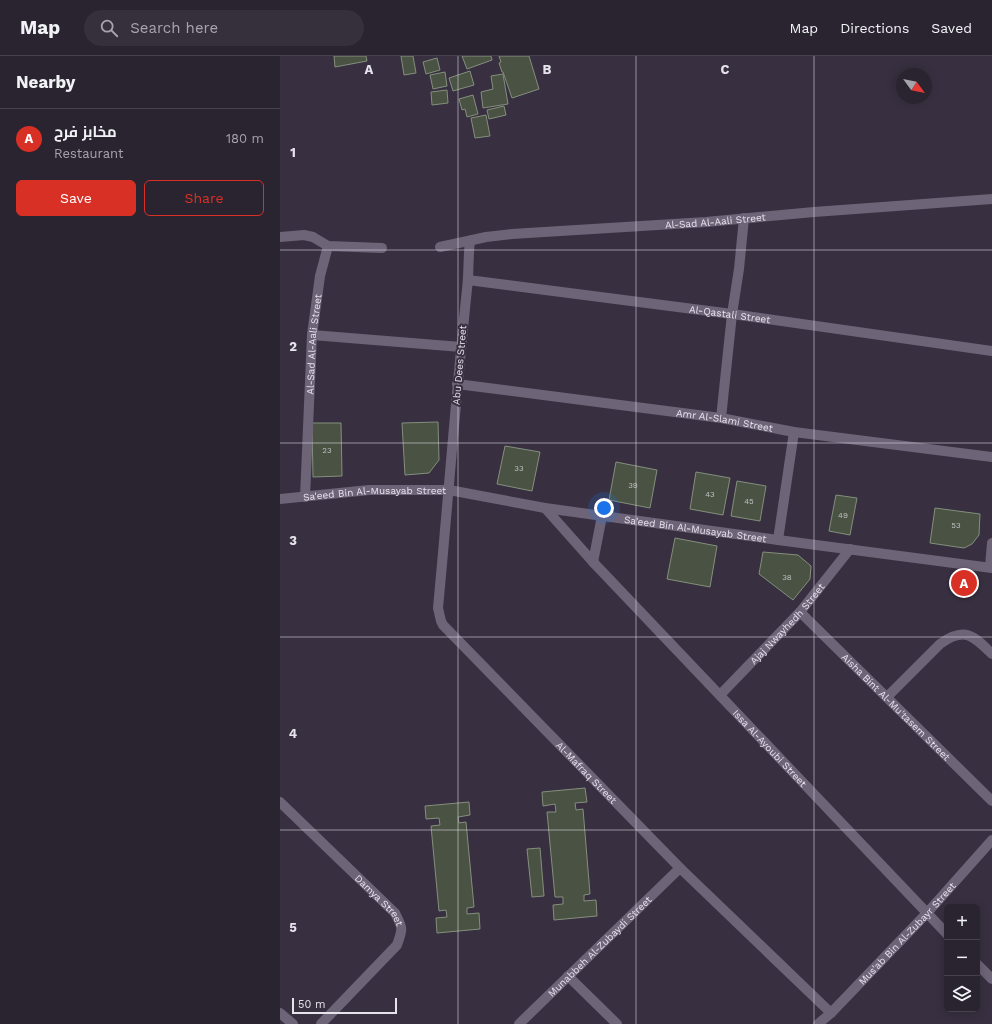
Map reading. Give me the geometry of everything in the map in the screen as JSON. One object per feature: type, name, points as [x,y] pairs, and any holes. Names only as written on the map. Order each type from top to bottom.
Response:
[{"type":"street","name":"Al-Sad Al-Aali Street","points":[[440,247],[486,237],[512,234],[992,199]]},
{"type":"street","points":[[721,418],[744,218]]},
{"type":"street","points":[[280,237],[304,235],[313,237],[328,246],[382,248]]},
{"type":"street","name":"Abu Dees Street","points":[[449,490],[457,384],[468,280],[470,240]]},
{"type":"street","name":"Al-Sad Al-Aali Street","points":[[305,497],[312,335],[320,276],[328,246]]},
{"type":"street","name":"Al-Qastali Street","points":[[468,280],[732,314],[992,350]]},
{"type":"street","points":[[312,335],[461,347]]},
{"type":"street","name":"Amr Al-Slami Street","points":[[457,384],[721,418],[794,432],[992,457]]},
{"type":"street","points":[[778,540],[794,432]]},
{"type":"street","name":"Sa'eed Bin Al-Musayab Street","points":[[280,499],[369,490],[449,490],[545,508],[991,567]]},
{"type":"street","name":"Al-Mafraq Street","points":[[449,490],[438,608],[440,621],[680,868],[831,1013]]},
{"type":"street","name":"Issa Al-Ayoubi Street","points":[[545,508],[593,562],[944,931]]},
{"type":"street","points":[[593,562],[602,516]]},
{"type":"street","points":[[991,567],[992,544]]},
{"type":"street","name":"Ajaj Nwayhedh Street","points":[[720,695],[800,612],[850,549]]},
{"type":"street","name":"Aisha Bint Al-Mu'tasem Street","points":[[800,612],[992,801]]},
{"type":"street","points":[[887,697],[940,644],[949,638],[966,635],[975,638],[992,654]]},
{"type":"street","name":"Damya Street","points":[[280,802],[395,913],[402,925],[401,934],[397,945],[322,1024]]},
{"type":"street","name":"Mus'ab Bin Al-Zubayr Street","points":[[818,1024],[831,1013],[927,914],[992,840]]},
{"type":"street","name":"Munabbeh Al-Zubaydi Street","points":[[520,1024],[680,868]]},
{"type":"street","points":[[980,967],[992,979]]},
{"type":"street","points":[[568,976],[617,1024]]},
{"type":"street","points":[[280,1013],[293,1024]]},
{"type":"building","points":[[334,56],[366,56],[367,61],[335,67]]},
{"type":"building","points":[[401,56],[413,56],[416,73],[404,75]]},
{"type":"building","points":[[462,56],[491,56],[492,60],[467,69]]},
{"type":"building","points":[[499,56],[529,56],[539,89],[512,98],[499,63],[501,62]]},
{"type":"building","points":[[437,58],[440,70],[426,74],[423,62]]},
{"type":"building","points":[[470,71],[474,85],[453,91],[449,78]]},
{"type":"building","points":[[445,72],[447,86],[433,89],[430,75]]},
{"type":"building","points":[[503,74],[508,104],[483,108],[481,92],[493,89],[491,76]]},
{"type":"building","points":[[447,90],[448,103],[432,105],[431,92]]},
{"type":"building","points":[[473,95],[478,114],[467,117],[465,109],[462,110],[459,99]]},
{"type":"building","points":[[504,106],[506,115],[489,119],[487,110]]},
{"type":"building","points":[[486,115],[490,136],[475,138],[471,118]]},
{"type":"building","points":[[438,422],[439,460],[429,473],[405,475],[402,423]]},
{"type":"building","points":[[312,423],[341,423],[342,476],[313,477]]},
{"type":"building","points":[[505,446],[540,452],[532,491],[497,484]]},
{"type":"building","points":[[616,462],[657,470],[650,508],[609,500]]},
{"type":"building","points":[[696,472],[730,478],[723,515],[690,509]]},
{"type":"building","points":[[737,481],[766,486],[760,521],[731,516]]},
{"type":"building","points":[[836,495],[857,498],[850,535],[829,531]]},
{"type":"building","points":[[935,508],[980,514],[979,535],[972,544],[964,548],[930,543]]},
{"type":"building","points":[[675,538],[717,546],[710,587],[667,579]]},
{"type":"building","points":[[763,552],[798,555],[811,566],[810,579],[793,600],[759,574]]},
{"type":"building","points":[[585,788],[587,802],[575,803],[576,810],[583,809],[590,894],[584,895],[584,901],[596,900],[597,916],[554,920],[553,905],[563,904],[563,897],[555,897],[547,812],[556,812],[555,804],[543,806],[542,792]]},
{"type":"building","points":[[469,802],[470,815],[458,817],[459,823],[466,822],[474,907],[467,908],[467,914],[479,913],[480,929],[437,933],[436,918],[447,917],[446,910],[439,911],[431,826],[440,825],[439,818],[426,819],[425,806]]},
{"type":"building","points":[[540,848],[544,896],[532,897],[527,849]]},
{"type":"place","name":"مخابز فرح","points":[[964,583]]}]
